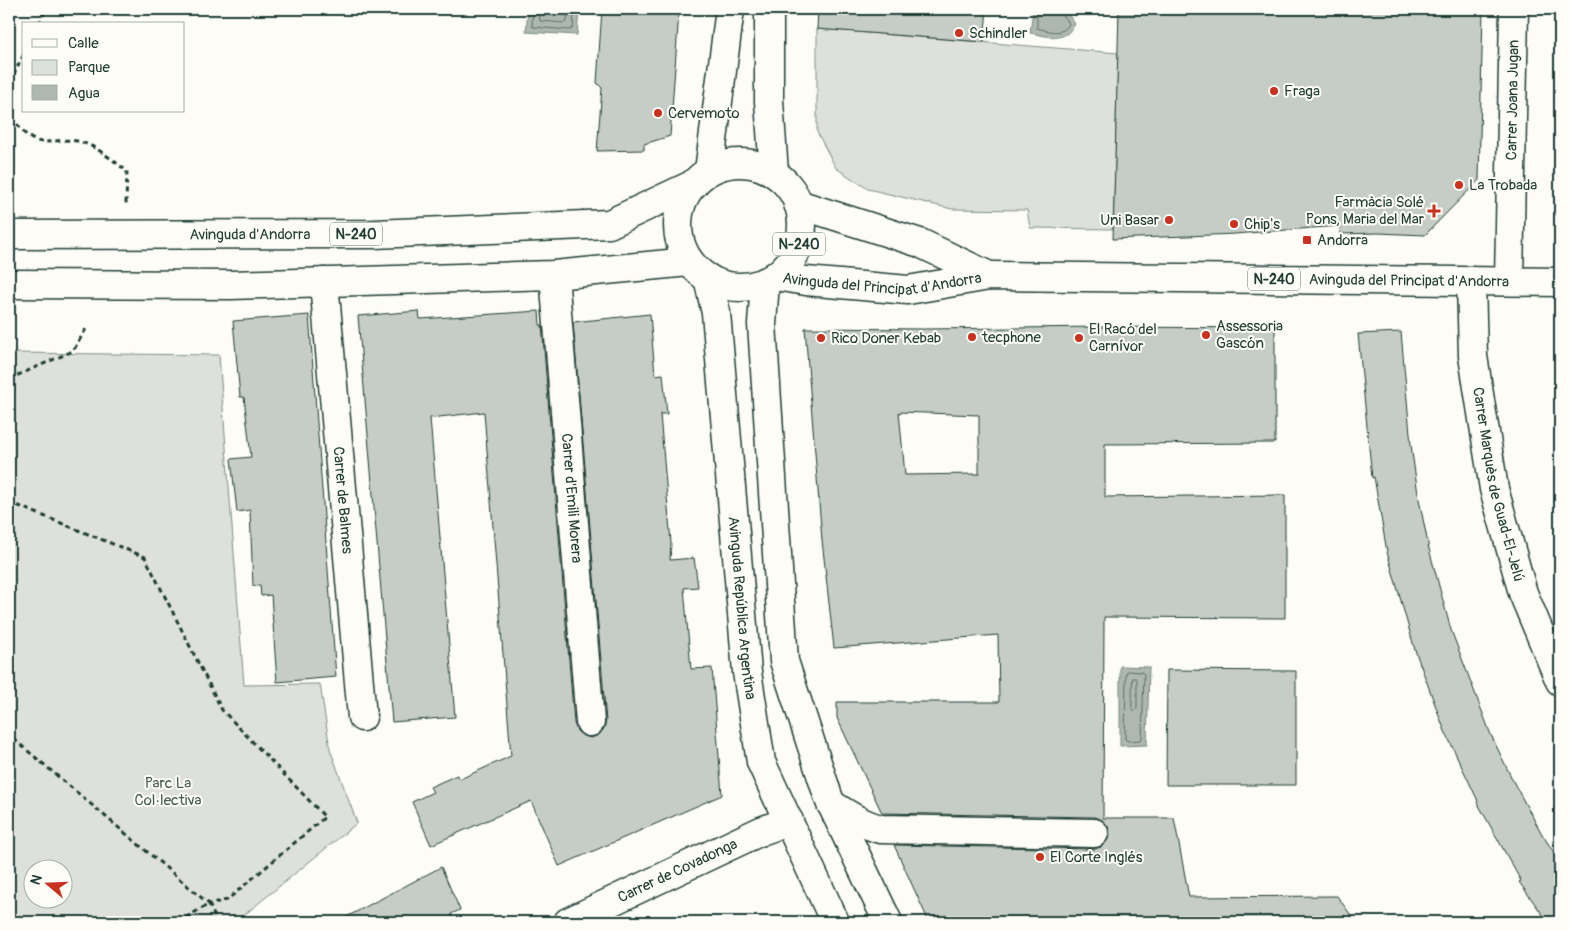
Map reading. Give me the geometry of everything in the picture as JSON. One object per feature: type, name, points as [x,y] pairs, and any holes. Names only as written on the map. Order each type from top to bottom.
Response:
[{"type":"main road","points":[[699,270],[679,239],[677,222],[684,198],[701,177],[730,9]]},
{"type":"main road","points":[[769,9],[769,101],[774,173]]},
{"type":"main road","name":"Carrer Joana Jugan","points":[[1508,281],[1514,9]]},
{"type":"main road","name":"N-240","points":[[9,284],[231,285],[699,270],[730,287],[753,286],[770,279],[787,265],[799,243],[801,219],[798,204],[788,186],[774,173],[764,168],[741,163],[719,166],[701,177]]},
{"type":"main road","name":"Avinguda d'Andorra","points":[[9,235],[374,234],[609,224],[701,177]]},
{"type":"main road","name":"Avinguda del Principat d'Andorra","points":[[798,204],[920,243],[989,276]]},
{"type":"main road","name":"Avinguda República Argentina","points":[[699,270],[716,313],[747,672],[761,762],[835,922]]},
{"type":"main road","name":"Carrer d'Emili Morera","points":[[554,275],[590,722]]},
{"type":"main road","name":"Avinguda del Principat d'Andorra","points":[[770,279],[908,290],[989,276],[1560,282]]},
{"type":"main road","points":[[770,279],[762,324],[784,661],[831,804],[888,922]]},
{"type":"main road","name":"Carrer Marquès de Guad-El-Jelú","points":[[1471,281],[1473,356],[1494,489],[1523,593],[1560,682]]},
{"type":"main road","name":"Carrer de Balmes","points":[[324,282],[362,717]]},
{"type":"main road","points":[[831,804],[860,822],[881,829],[1084,841],[885,845],[874,852],[868,861],[867,877]]},
{"type":"main road","name":"Carrer de Covadonga","points":[[568,922],[761,831],[789,821]]},
{"type":"path","points":[[40,22],[46,9]]},
{"type":"path","points":[[9,83],[22,58]]},
{"type":"path","points":[[9,108],[22,131],[33,139],[44,142],[60,139],[91,145],[127,171],[126,207]]},
{"type":"path","points":[[9,379],[73,351],[86,329]]},
{"type":"path","points":[[9,502],[145,557],[222,710],[325,817],[227,900],[208,904],[178,922]]},
{"type":"path","points":[[9,735],[208,904],[217,922]]},
{"type":"green space","points":[[817,29],[1118,53],[1113,229],[1030,228],[1027,210],[952,209],[868,189],[836,168],[817,132]]},
{"type":"green space","name":"Parc La Col·lectiva","points":[[9,353],[219,355],[244,685],[320,684],[330,749],[357,823],[238,920],[239,922],[9,922]]},
{"type":"green space","points":[[1560,484],[1560,628],[1557,620]]},
{"type":"water","points":[[528,9],[579,10],[577,35],[526,32]]},
{"type":"water","points":[[1033,9],[1057,9],[1067,14],[1075,24],[1066,34],[1056,37],[1030,33]]},
{"type":"water","points":[[1120,666],[1149,667],[1147,745],[1120,746]]},
{"type":"building","points":[[602,9],[672,9],[672,11],[679,12],[670,136],[644,144],[644,150],[597,151],[602,88],[597,83]]},
{"type":"building","points":[[818,9],[987,9],[984,42],[817,29]]},
{"type":"building","points":[[1119,9],[1483,9],[1479,180],[1425,235],[1340,234],[1339,226],[1235,234],[1113,239]]},
{"type":"building","points":[[419,311],[420,319],[539,311],[540,325],[542,325],[574,723],[577,731],[583,736],[591,738],[599,735],[606,721],[573,322],[650,314],[655,375],[663,374],[667,414],[660,414],[671,543],[670,560],[694,558],[698,587],[684,588],[691,669],[712,668],[722,795],[559,866],[531,801],[431,845],[412,802],[433,792],[430,787],[457,775],[460,779],[511,756],[484,412],[430,418],[455,717],[392,722],[358,316]]},
{"type":"building","points":[[309,315],[336,677],[277,682],[271,595],[261,596],[260,585],[253,586],[250,510],[237,512],[231,459],[251,457],[244,397],[240,397],[233,321]]},
{"type":"building","points":[[805,328],[1275,328],[1275,443],[1105,444],[1105,497],[1285,495],[1285,618],[1104,617],[1103,818],[1174,818],[1189,897],[1337,896],[1356,922],[929,922],[894,845],[1094,849],[1101,847],[1107,841],[1110,834],[1108,826],[1102,820],[1094,817],[882,813],[837,718],[837,702],[999,702],[998,635],[834,648],[822,540]],"holes":[[[899,412],[979,415],[979,474],[905,475]]]},
{"type":"building","points":[[1401,332],[1411,445],[1429,549],[1451,630],[1491,735],[1516,787],[1560,862],[1560,922],[1548,922],[1519,882],[1521,881],[1477,802],[1444,729],[1415,650],[1387,552],[1374,477],[1372,478],[1358,334]]},
{"type":"building","points":[[1167,670],[1296,671],[1296,785],[1166,785]]},
{"type":"building","points":[[441,867],[460,910],[451,914],[455,922],[337,922]]},
{"type":"place","name":"Schindler","points":[[959,33]]},
{"type":"place","name":"Fraga","points":[[1274,91]]},
{"type":"place","name":"Cervemoto","points":[[658,113]]},
{"type":"place","name":"La Trobada","points":[[1459,185]]},
{"type":"place","name":"Farmàcia Solé Pons, Maria del Mar","points":[[1434,211]]},
{"type":"place","name":"Uni Basar","points":[[1169,220]]},
{"type":"place","name":"Chip's","points":[[1234,224]]},
{"type":"place","name":"Andorra","points":[[1307,240]]},
{"type":"place","name":"Assessoria Gascón","points":[[1206,335]]},
{"type":"place","name":"tecphone","points":[[972,337]]},
{"type":"place","name":"Rico Doner Kebab","points":[[821,338]]},
{"type":"place","name":"El Racó del Carnívor","points":[[1079,338]]},
{"type":"place","name":"El Corte Inglés","points":[[1040,857]]}]
